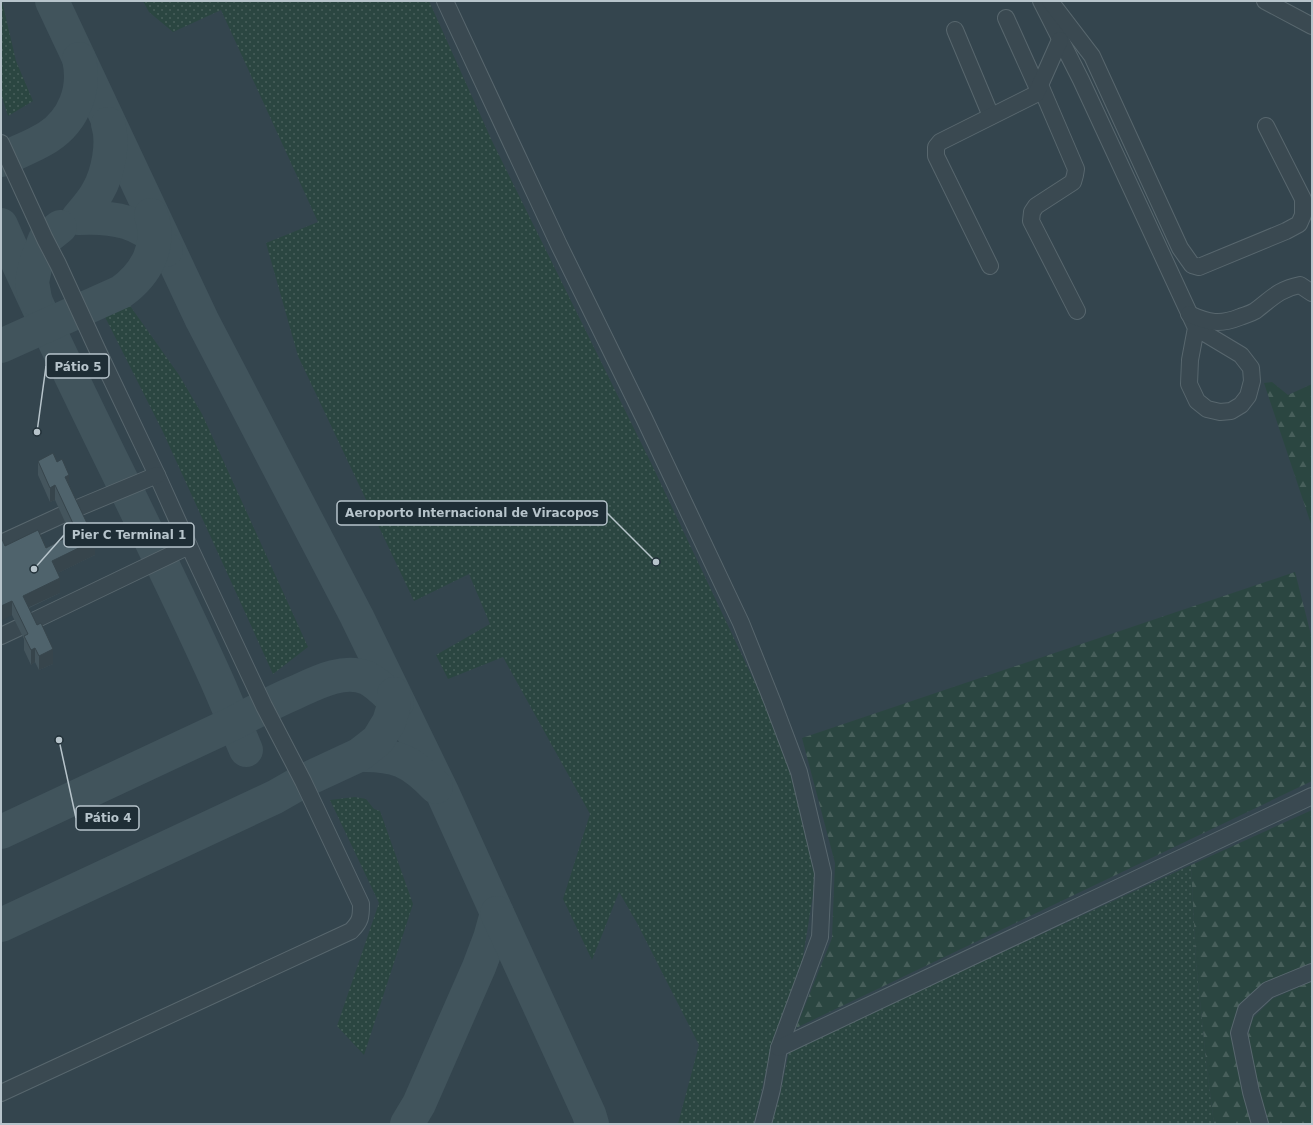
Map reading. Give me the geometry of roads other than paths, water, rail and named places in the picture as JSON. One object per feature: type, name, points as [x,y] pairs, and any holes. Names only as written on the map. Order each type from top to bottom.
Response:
[{"type":"lane","points":[[445,1],[559,245],[644,418],[741,623],[799,772],[823,873],[820,937],[779,1048],[772,1089],[763,1124]]},
{"type":"lane","points":[[1041,1],[1081,80],[1193,321],[1189,384],[1197,401],[1207,409],[1220,412],[1231,412],[1241,405],[1248,396],[1252,381],[1251,368],[1241,355],[1193,321]]},
{"type":"lane","points":[[1050,1],[1092,56],[1180,248],[1192,265],[1199,267],[1286,231],[1299,224],[1303,215],[1303,199],[1266,126]]},
{"type":"lane","points":[[1265,1],[1312,26]]},
{"type":"lane","points":[[1006,18],[1076,169],[1076,175],[1073,182],[1036,206],[1032,212],[1031,221],[1077,311]]},
{"type":"lane","points":[[955,30],[991,116]]},
{"type":"lane","points":[[990,266],[936,156],[936,147],[940,142],[1036,94],[1060,40]]},
{"type":"lane","points":[[1,144],[264,706],[303,781],[361,904],[361,917],[351,931],[1,1093]]},
{"type":"lane","points":[[1193,321],[1200,319],[1218,323],[1229,321],[1253,312],[1275,295],[1290,287],[1300,285],[1312,293]]},
{"type":"lane","points":[[1,543],[68,512],[156,475]]},
{"type":"lane","points":[[1,636],[189,546]]},
{"type":"lane","points":[[779,1048],[1312,796]]},
{"type":"lane","points":[[1260,1124],[1251,1092],[1240,1033],[1246,1010],[1268,990],[1312,972]]},
{"type":"place","name":"Pátio 5","points":[[37,432]]},
{"type":"place","name":"Aeroporto Internacional de Viracopos","points":[[656,562]]},
{"type":"place","name":"Pier C Terminal 1","points":[[34,569]]},
{"type":"place","name":"Pátio 4","points":[[59,740]]}]
